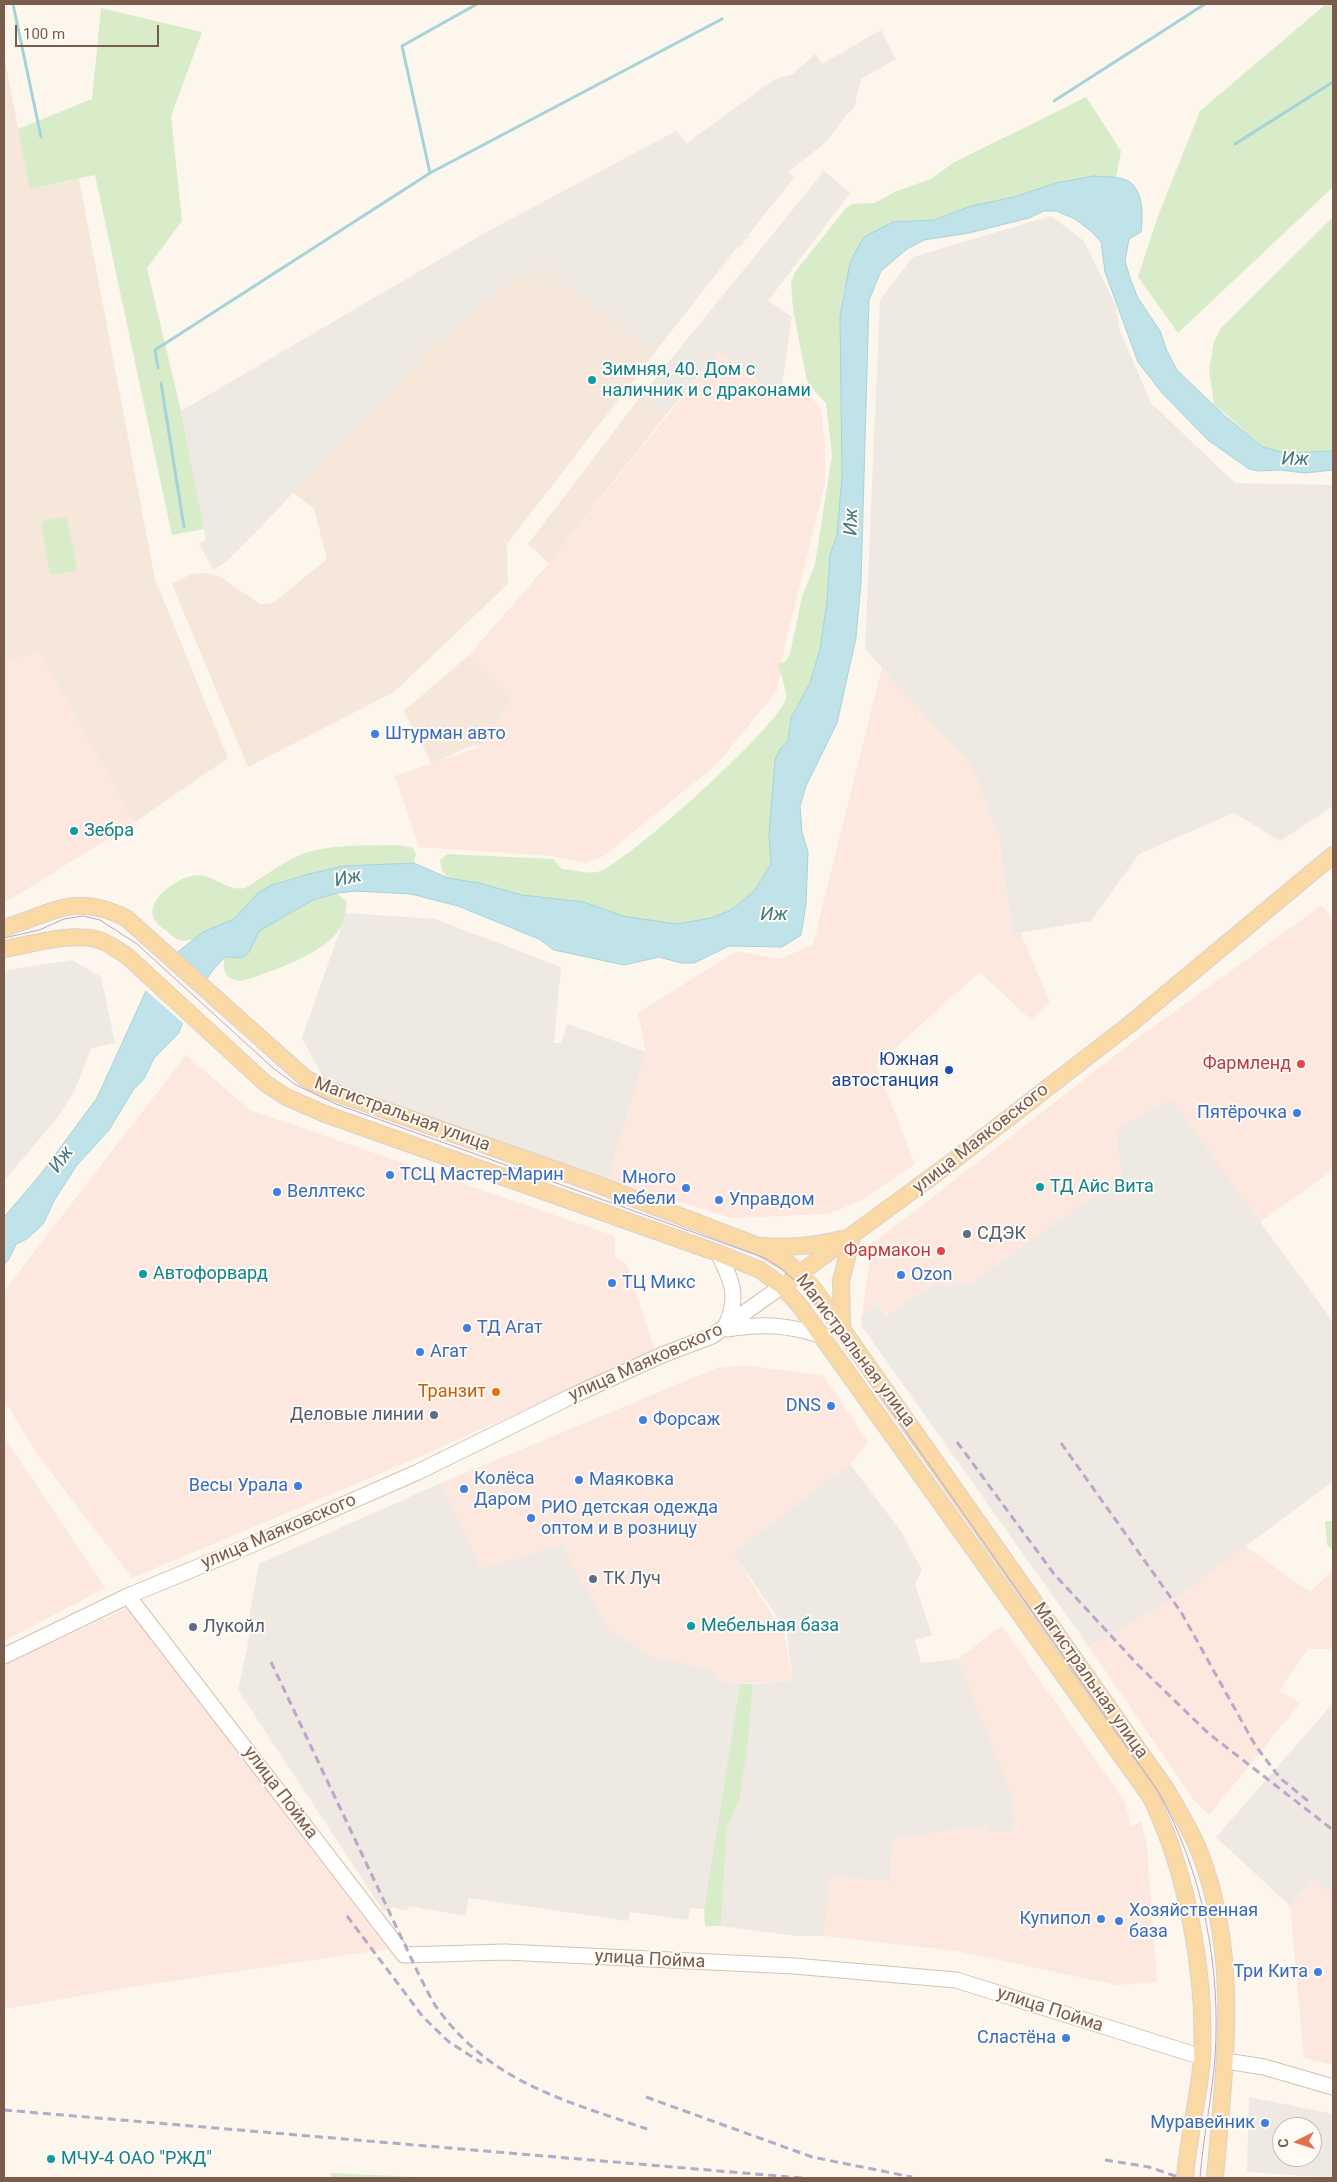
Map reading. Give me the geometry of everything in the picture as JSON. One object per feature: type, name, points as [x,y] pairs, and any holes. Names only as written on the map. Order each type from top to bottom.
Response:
[{"type":"main road","name":"улица Маяковского","points":[[782,1286],[852,1237],[953,1161],[1130,1024],[1333,856]]},
{"type":"main road","name":"Магистральная улица","points":[[4,928],[66,906],[85,904],[106,908],[126,918],[293,1069],[325,1089],[599,1186],[758,1246],[777,1256],[813,1288],[1166,1789],[1189,1828],[1200,1854],[1216,1905],[1222,1942],[1228,2020],[1226,2061],[1215,2172]]},
{"type":"main road","name":"Магистральная улица","points":[[4,949],[78,938],[100,940],[126,955],[265,1083],[286,1097],[324,1114],[718,1253],[760,1270],[782,1286],[824,1336],[1150,1796],[1169,1839],[1178,1867],[1189,1917],[1202,2017],[1202,2057],[1186,2171]]},
{"type":"main road","points":[[758,1246],[791,1248],[816,1246],[852,1237],[841,1281],[842,1328]]},
{"type":"main road","name":"улица Пойма","points":[[1202,2057],[1226,2061]]},
{"type":"street","points":[[718,1253],[729,1276],[734,1305],[723,1330]]},
{"type":"street","name":"улица Маяковского","points":[[4,1656],[128,1596],[244,1548],[392,1483],[568,1398],[723,1330],[782,1286]]},
{"type":"street","points":[[723,1330],[757,1324],[790,1326],[824,1336]]},
{"type":"street","name":"улица Пойма","points":[[128,1596],[404,1955],[460,1952],[523,1953],[794,1966],[956,1980],[1202,2057]]},
{"type":"street","name":"улица Пойма","points":[[1226,2061],[1264,2067],[1333,2087]]},
{"type":"shaded area","points":[[881,30],[896,59],[861,79],[854,108],[847,114],[827,141],[788,172],[794,178],[748,235],[751,238],[746,239],[740,248],[738,246],[656,351],[543,267],[530,279],[522,272],[444,338],[442,336],[258,530],[226,562],[213,570],[199,543],[206,541],[181,411],[483,234],[676,131],[687,143],[775,79],[793,74],[815,54],[822,64]]},
{"type":"shaded area","points":[[4,55],[30,189],[79,179],[155,579],[228,758],[135,822],[4,903]]},
{"type":"shaded area","points":[[824,171],[850,193],[768,301],[792,317],[780,398],[719,351],[666,415],[641,396]]},
{"type":"shaded area","points":[[1051,216],[1084,241],[1116,306],[1120,331],[1151,403],[1235,483],[1333,485],[1333,806],[1280,841],[1234,813],[1139,854],[1091,921],[1013,934],[998,834],[972,767],[865,649],[880,300],[913,257]]},
{"type":"shaded area","points":[[543,267],[656,351],[507,544],[508,584],[394,692],[248,767],[172,584],[191,574],[206,573],[219,576],[260,604],[273,603],[327,559],[314,509],[293,493],[442,335],[444,338],[522,272]]},
{"type":"shaded area","points":[[719,351],[779,398],[811,396],[821,410],[825,443],[825,484],[785,645],[777,691],[717,764],[604,856],[585,863],[551,856],[419,847],[395,776],[483,746],[512,698],[469,655],[549,563]]},
{"type":"shaded area","points":[[641,396],[666,415],[549,563],[528,544]]},
{"type":"shaded area","points":[[40,652],[135,822],[4,903],[4,660]]},
{"type":"shaded area","points":[[469,655],[512,698],[483,745],[470,746],[432,764],[404,711]]},
{"type":"shaded area","points":[[882,667],[972,767],[998,834],[1013,934],[1021,933],[1050,1003],[1031,1020],[980,972],[876,1065],[915,1164],[861,1201],[828,1214],[731,1218],[608,1179],[646,1052],[638,1013],[736,951],[779,959],[813,945]]},
{"type":"shaded area","points":[[1322,905],[1333,922],[1333,1170],[1260,1222],[1171,1099],[1116,1130],[1121,1176],[970,1284],[932,1285],[887,1315],[879,1304],[862,1315],[872,1244],[1131,1043]]},
{"type":"shaded area","points":[[346,913],[435,919],[561,967],[554,1043],[561,1043],[567,1024],[646,1052],[608,1179],[326,1083],[302,1038]]},
{"type":"shaded area","points":[[72,960],[101,977],[115,1043],[91,1048],[74,1092],[58,1117],[4,1181],[4,979],[7,970]]},
{"type":"shaded area","points":[[186,1055],[250,1110],[615,1236],[615,1258],[627,1264],[655,1351],[401,1465],[132,1578],[37,1454],[4,1400],[4,1291]]},
{"type":"shaded area","points":[[1171,1099],[1333,1322],[1333,1481],[1179,1596],[1089,1647],[861,1325],[862,1315],[879,1304],[886,1316],[932,1285],[970,1284],[1121,1176],[1116,1130]]},
{"type":"shaded area","points":[[752,1366],[824,1376],[868,1442],[850,1464],[733,1553],[784,1633],[793,1680],[740,1684],[719,1681],[710,1669],[650,1656],[608,1628],[569,1558],[565,1544],[481,1568],[441,1483],[719,1367]]},
{"type":"shaded area","points":[[4,1437],[105,1588],[4,1641]]},
{"type":"shaded area","points":[[850,1464],[902,1533],[922,1570],[915,1584],[932,1635],[915,1640],[921,1663],[958,1659],[1013,1799],[1014,1830],[990,1832],[989,1825],[893,1839],[890,1881],[830,1877],[824,1936],[796,1936],[721,1926],[727,1827],[740,1797],[748,1743],[753,1684],[793,1680],[786,1629],[733,1553]]},
{"type":"shaded area","points":[[441,1483],[481,1568],[565,1544],[569,1558],[608,1628],[650,1656],[710,1669],[719,1681],[740,1684],[704,1909],[690,1908],[688,1920],[630,1912],[628,1921],[469,1898],[465,1916],[409,1906],[407,1911],[392,1907],[384,1912],[238,1690],[251,1629],[247,1627],[259,1564]]},
{"type":"shaded area","points":[[1245,1546],[1310,1592],[1333,1570],[1333,1649],[1308,1649],[1279,1691],[1300,1703],[1209,1815],[1193,1799],[1089,1647],[1179,1596]]},
{"type":"shaded area","points":[[127,1608],[388,1949],[138,1986],[4,2009],[4,1665]]},
{"type":"shaded area","points":[[1002,1626],[1125,1802],[1131,1826],[1141,1822],[1147,1846],[1157,1982],[1117,1985],[956,1951],[824,1936],[829,1877],[890,1881],[893,1839],[989,1825],[1012,1799],[958,1659]]},
{"type":"shaded area","points":[[1333,1703],[1333,1898],[1313,1879],[1290,1906],[1216,1837]]},
{"type":"shaded area","points":[[1313,1879],[1333,1898],[1333,2065],[1304,2058],[1290,1906]]},
{"type":"shaded area","points":[[1249,2097],[1333,2114],[1333,2178],[1247,2172]]},
{"type":"green space","points":[[1326,4],[1333,4],[1333,187],[1178,333],[1138,277],[1158,216],[1200,111]]},
{"type":"green space","points":[[101,8],[202,32],[171,116],[182,221],[147,268],[181,411],[204,529],[172,535],[95,175],[30,189],[18,129],[92,99]]},
{"type":"green space","points":[[1086,97],[1121,151],[1116,178],[1094,176],[1056,183],[1014,197],[971,206],[934,220],[893,222],[844,289],[840,316],[842,477],[837,535],[830,555],[827,601],[820,649],[810,683],[791,718],[788,741],[780,749],[776,760],[769,835],[771,864],[754,891],[729,911],[711,918],[676,924],[623,916],[584,902],[522,895],[479,883],[448,878],[442,870],[440,860],[447,854],[553,859],[562,869],[587,872],[600,871],[616,862],[671,818],[733,761],[778,712],[786,698],[786,694],[778,664],[786,661],[790,654],[802,597],[815,564],[832,455],[826,403],[810,386],[806,377],[793,309],[791,283],[795,272],[846,208],[852,204],[874,203],[897,191],[931,179],[953,163]]},
{"type":"green space","points":[[1333,217],[1333,451],[1285,453],[1263,447],[1214,404],[1209,370],[1214,342],[1221,328]]},
{"type":"green space","points":[[63,517],[67,519],[77,567],[74,571],[54,575],[50,573],[41,524],[43,521]]},
{"type":"green space","points":[[397,845],[413,848],[416,854],[414,863],[344,866],[288,879],[271,885],[234,919],[192,940],[179,940],[174,937],[156,922],[153,914],[153,907],[162,893],[177,882],[191,876],[205,876],[231,887],[245,888],[285,863],[309,852],[334,847]]},
{"type":"green space","points":[[337,893],[347,902],[346,912],[340,928],[323,946],[296,961],[242,981],[232,979],[226,975],[224,967],[225,957],[243,958],[249,952],[258,931],[313,900]]},
{"type":"green space","points":[[1325,1521],[1333,1521],[1333,1550],[1327,1545]]},
{"type":"green space","points":[[740,1684],[753,1684],[748,1743],[740,1797],[727,1827],[721,1926],[705,1926],[704,1909]]},
{"type":"green space","points":[[331,2173],[440,2178],[330,2178]]},
{"type":"water","name":"Иж","points":[[1094,176],[1126,180],[1138,192],[1142,205],[1141,232],[1129,239],[1125,261],[1138,298],[1160,331],[1167,351],[1177,370],[1225,416],[1263,447],[1285,453],[1333,451],[1333,470],[1305,473],[1249,469],[1208,440],[1163,394],[1138,362],[1105,272],[1101,242],[1092,232],[1075,219],[1056,211],[1044,211],[1029,218],[969,233],[924,240],[907,249],[881,271],[869,300],[861,582],[856,638],[837,723],[806,786],[800,806],[802,832],[808,852],[806,904],[801,935],[782,947],[729,946],[694,963],[681,963],[659,957],[624,965],[554,950],[539,939],[458,906],[411,894],[356,891],[337,893],[313,900],[259,931],[249,952],[242,958],[225,957],[212,971],[192,1002],[178,1034],[154,1058],[144,1079],[133,1090],[109,1130],[77,1165],[55,1199],[43,1224],[27,1239],[16,1244],[4,1265],[4,1217],[40,1175],[97,1098],[156,969],[203,932],[234,919],[257,894],[271,885],[344,866],[414,863],[448,878],[479,883],[522,895],[584,902],[623,916],[676,924],[711,918],[729,911],[754,891],[771,864],[769,835],[775,760],[780,749],[788,741],[791,718],[810,683],[820,649],[827,601],[830,555],[837,535],[842,477],[840,316],[850,263],[864,237],[893,222],[934,220],[971,206],[1014,197],[1056,183]]},
{"type":"pier","points":[[173,951],[208,982],[194,1003],[185,1025],[144,989],[154,967]]},
{"type":"waterway","points":[[13,4],[41,137]]},
{"type":"waterway","points":[[158,368],[155,350],[430,173],[402,46],[477,4]]},
{"type":"waterway","points":[[1054,101],[1205,4]]},
{"type":"waterway","points":[[430,173],[722,19]]},
{"type":"waterway","points":[[1235,144],[1333,82]]},
{"type":"waterway","points":[[161,383],[184,527]]},
{"type":"tram line","points":[[4,938],[39,930],[64,919],[83,916],[100,920],[137,944],[273,1068],[296,1085],[336,1104],[765,1258],[779,1267],[809,1293],[1158,1791],[1174,1822],[1187,1854],[1206,1920],[1215,1989],[1215,2058],[1200,2178]]},
{"type":"railway","points":[[957,1442],[1054,1574],[1138,1665],[1208,1733],[1333,1830]]},
{"type":"railway","points":[[1061,1443],[1181,1612],[1255,1745],[1280,1778],[1308,1801]]},
{"type":"railway","points":[[271,1662],[421,1979],[440,2012],[461,2037],[484,2057],[508,2073],[561,2099],[647,2129]]},
{"type":"railway","points":[[347,1916],[423,2017],[449,2042],[482,2063]]},
{"type":"railway","points":[[646,2097],[812,2157],[912,2177]]},
{"type":"railway","points":[[4,2110],[802,2178]]},
{"type":"railway","points":[[1105,2160],[1149,2167],[1181,2178]]},
{"type":"place","name":"Зимняя, 40. Дом с наличник и с драконами","points":[[592,380]]},
{"type":"place","name":"Штурман авто","points":[[375,734]]},
{"type":"place","name":"Зебра","points":[[74,831]]},
{"type":"place","name":"Фармленд","points":[[1301,1064]]},
{"type":"place","name":"Южная автостанция","points":[[949,1070]]},
{"type":"place","name":"Пятёрочка","points":[[1297,1113]]},
{"type":"place","name":"ТСЦ Мастер-Марин","points":[[390,1175]]},
{"type":"place","name":"ТД Айс Вита","points":[[1040,1187]]},
{"type":"place","name":"Много мебели","points":[[686,1188]]},
{"type":"place","name":"Веллтекс","points":[[277,1192]]},
{"type":"place","name":"Управдом","points":[[719,1200]]},
{"type":"place","name":"СДЭК","points":[[967,1234]]},
{"type":"place","name":"Фармакон","points":[[941,1251]]},
{"type":"place","name":"Автофорвард","points":[[143,1274]]},
{"type":"place","name":"Ozon","points":[[901,1275]]},
{"type":"place","name":"ТЦ Микс","points":[[612,1283]]},
{"type":"place","name":"ТД Агат","points":[[467,1328]]},
{"type":"place","name":"Агат","points":[[420,1352]]},
{"type":"place","name":"Транзит","points":[[496,1392]]},
{"type":"place","name":"DNS","points":[[831,1406]]},
{"type":"place","name":"Деловые линии","points":[[434,1415]]},
{"type":"place","name":"Форсаж","points":[[643,1420]]},
{"type":"place","name":"Маяковка","points":[[579,1480]]},
{"type":"place","name":"Весы Урала","points":[[298,1486]]},
{"type":"place","name":"Колёса Даром","points":[[464,1489]]},
{"type":"place","name":"РИО детская одежда оптом и в розницу","points":[[531,1518]]},
{"type":"place","name":"ТК Луч","points":[[593,1579]]},
{"type":"place","name":"Мебельная база","points":[[691,1626]]},
{"type":"place","name":"Лукойл","points":[[193,1627]]},
{"type":"place","name":"Купипол","points":[[1101,1919]]},
{"type":"place","name":"Хозяйственная база","points":[[1119,1921]]},
{"type":"place","name":"Три Кита","points":[[1318,1972]]},
{"type":"place","name":"Сластёна","points":[[1066,2038]]},
{"type":"place","name":"Муравейник","points":[[1265,2123]]},
{"type":"place","name":"МЧУ-4 ОАО \"РЖД\"","points":[[51,2159]]}]
